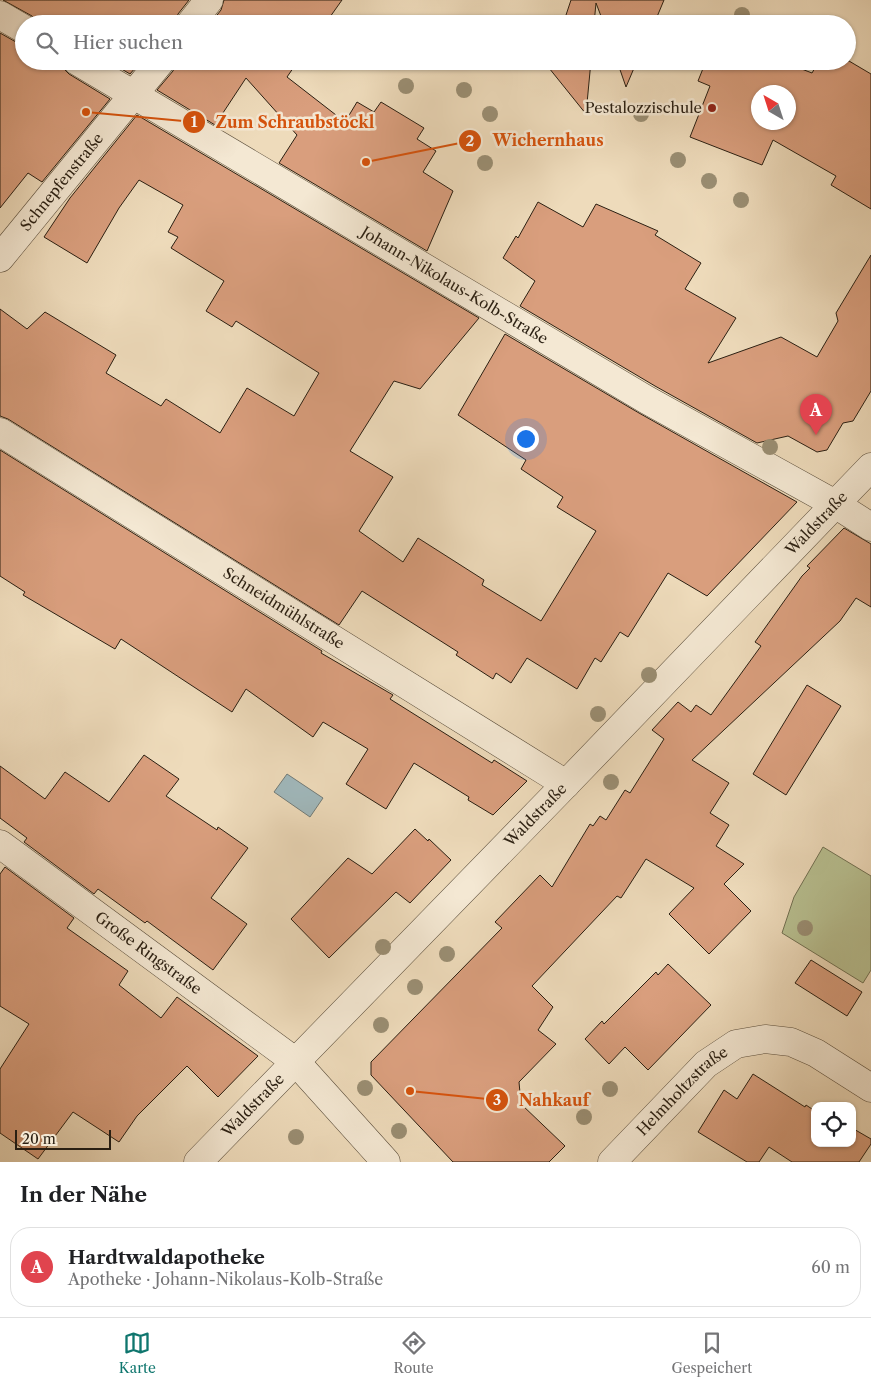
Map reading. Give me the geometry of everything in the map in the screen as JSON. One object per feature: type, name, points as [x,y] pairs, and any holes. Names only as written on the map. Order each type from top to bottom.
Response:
[{"type":"street","points":[[197,15],[209,0]]},
{"type":"street","points":[[0,15],[15,24]]},
{"type":"street","name":"Johann-Nikolaus-Kolb-Straße","points":[[92,70],[648,400],[835,504],[871,527]]},
{"type":"street","name":"Schnepfenstraße","points":[[0,258],[154,70]]},
{"type":"street","name":"Schneidmühlstraße","points":[[0,432],[566,784]]},
{"type":"street","name":"Waldstraße","points":[[198,1162],[871,467]]},
{"type":"street","name":"Große Ringstraße","points":[[0,844],[296,1062],[386,1162]]},
{"type":"street","name":"Helmholtzstraße","points":[[612,1162],[706,1064],[736,1044],[764,1039],[791,1042],[816,1053],[871,1088]]},
{"type":"green space","points":[[823,847],[871,876],[871,970],[863,983],[782,933],[794,897]]},
{"type":"water","points":[[287,774],[323,798],[310,817],[274,792]]},
{"type":"building","points":[[3,0],[189,0],[178,15],[30,15]]},
{"type":"building","points":[[224,0],[342,0],[331,15],[217,15]]},
{"type":"building","points":[[571,0],[664,0],[658,15],[601,15],[596,3],[595,15],[566,15]]},
{"type":"building","points":[[0,33],[15,41],[15,70],[65,70],[110,99],[42,182],[28,173],[0,208]]},
{"type":"building","points":[[856,65],[871,74],[871,209],[831,185],[836,176],[773,140],[762,165],[690,137],[710,86],[698,81],[702,70],[804,70],[812,73],[814,70],[856,70]]},
{"type":"building","points":[[123,70],[133,70],[130,74]]},
{"type":"building","points":[[292,70],[287,77],[345,122],[357,102],[374,112],[381,102],[424,128],[417,139],[436,151],[423,172],[453,191],[427,251],[279,163],[297,135],[246,78],[215,125],[157,90],[173,71]]},
{"type":"building","points":[[551,70],[590,70],[586,114]]},
{"type":"building","points":[[620,70],[633,70],[626,87]]},
{"type":"building","points":[[137,115],[479,318],[420,389],[394,381],[350,451],[393,477],[359,531],[403,562],[418,538],[484,580],[482,585],[541,621],[596,531],[557,507],[563,497],[521,469],[526,460],[458,415],[505,334],[639,413],[797,502],[707,596],[668,573],[628,637],[620,632],[601,662],[595,658],[577,689],[527,658],[511,683],[496,673],[493,679],[456,655],[458,652],[362,591],[339,625],[8,419],[0,416],[0,309],[27,329],[45,312],[116,355],[106,373],[161,406],[166,399],[220,433],[247,388],[294,416],[319,373],[236,321],[232,327],[206,311],[224,281],[171,248],[178,237],[168,232],[183,205],[139,180],[119,208],[87,263],[44,237],[70,198]]},
{"type":"building","points":[[538,202],[583,227],[596,204],[658,231],[655,235],[701,263],[685,289],[736,318],[708,363],[781,337],[817,357],[838,321],[836,313],[871,255],[871,391],[853,421],[843,423],[827,450],[817,452],[788,436],[757,443],[655,386],[520,306],[535,281],[503,258],[516,236],[518,238]]},
{"type":"building","points":[[0,450],[322,651],[321,653],[393,695],[390,699],[492,763],[494,760],[527,781],[493,815],[468,800],[469,797],[414,763],[386,809],[346,784],[368,749],[323,722],[313,737],[246,689],[232,712],[121,639],[115,649],[23,595],[25,592],[0,576]]},
{"type":"building","points":[[844,528],[871,544],[871,607],[856,598],[840,621],[692,760],[729,783],[710,813],[729,825],[716,846],[744,864],[724,884],[751,911],[709,954],[669,914],[694,888],[646,859],[621,898],[617,896],[532,986],[553,1007],[538,1030],[556,1044],[519,1082],[521,1104],[565,1146],[549,1162],[453,1162],[371,1075],[371,1062],[502,928],[495,922],[540,875],[552,887],[590,824],[593,826],[600,816],[606,820],[625,790],[630,793],[664,739],[652,730],[678,702],[691,712],[696,705],[711,715],[761,646],[755,642],[802,576],[810,568],[807,566]]},
{"type":"building","points":[[807,685],[841,706],[786,795],[753,774]]},
{"type":"building","points":[[144,755],[179,779],[166,796],[217,830],[218,827],[248,848],[211,898],[247,924],[213,970],[147,921],[145,923],[98,889],[94,894],[24,842],[27,838],[0,818],[0,766],[45,799],[65,772],[109,802]]},
{"type":"building","points":[[415,829],[428,841],[429,839],[451,860],[410,903],[396,892],[329,958],[291,919],[348,858],[372,874]]},
{"type":"building","points":[[5,867],[74,918],[67,928],[128,971],[119,985],[161,1018],[177,997],[258,1056],[218,1097],[187,1066],[137,1116],[119,1142],[73,1112],[38,1159],[0,1133],[0,1069],[29,1024],[0,1006],[0,874]]},
{"type":"building","points":[[811,960],[862,992],[847,1016],[795,983]]},
{"type":"building","points":[[668,964],[711,1005],[648,1070],[625,1047],[609,1064],[585,1039],[602,1021],[604,1024],[656,972],[658,975]]},
{"type":"building","points":[[753,1074],[805,1107],[806,1105],[811,1108],[811,1147],[856,1147],[856,1130],[871,1139],[871,1144],[859,1162],[792,1162],[769,1147],[759,1162],[747,1162],[698,1132],[724,1090],[737,1099]]},
{"type":"place","name":"Pestalozzischule","points":[[712,108]]},
{"type":"place","name":"Zum Schraubstöckl","points":[[86,112]]},
{"type":"place","name":"Wichernhaus","points":[[366,162]]},
{"type":"place","name":"Hardtwaldapotheke","points":[[816,435]]},
{"type":"place","name":"Nahkauf","points":[[410,1091]]}]
